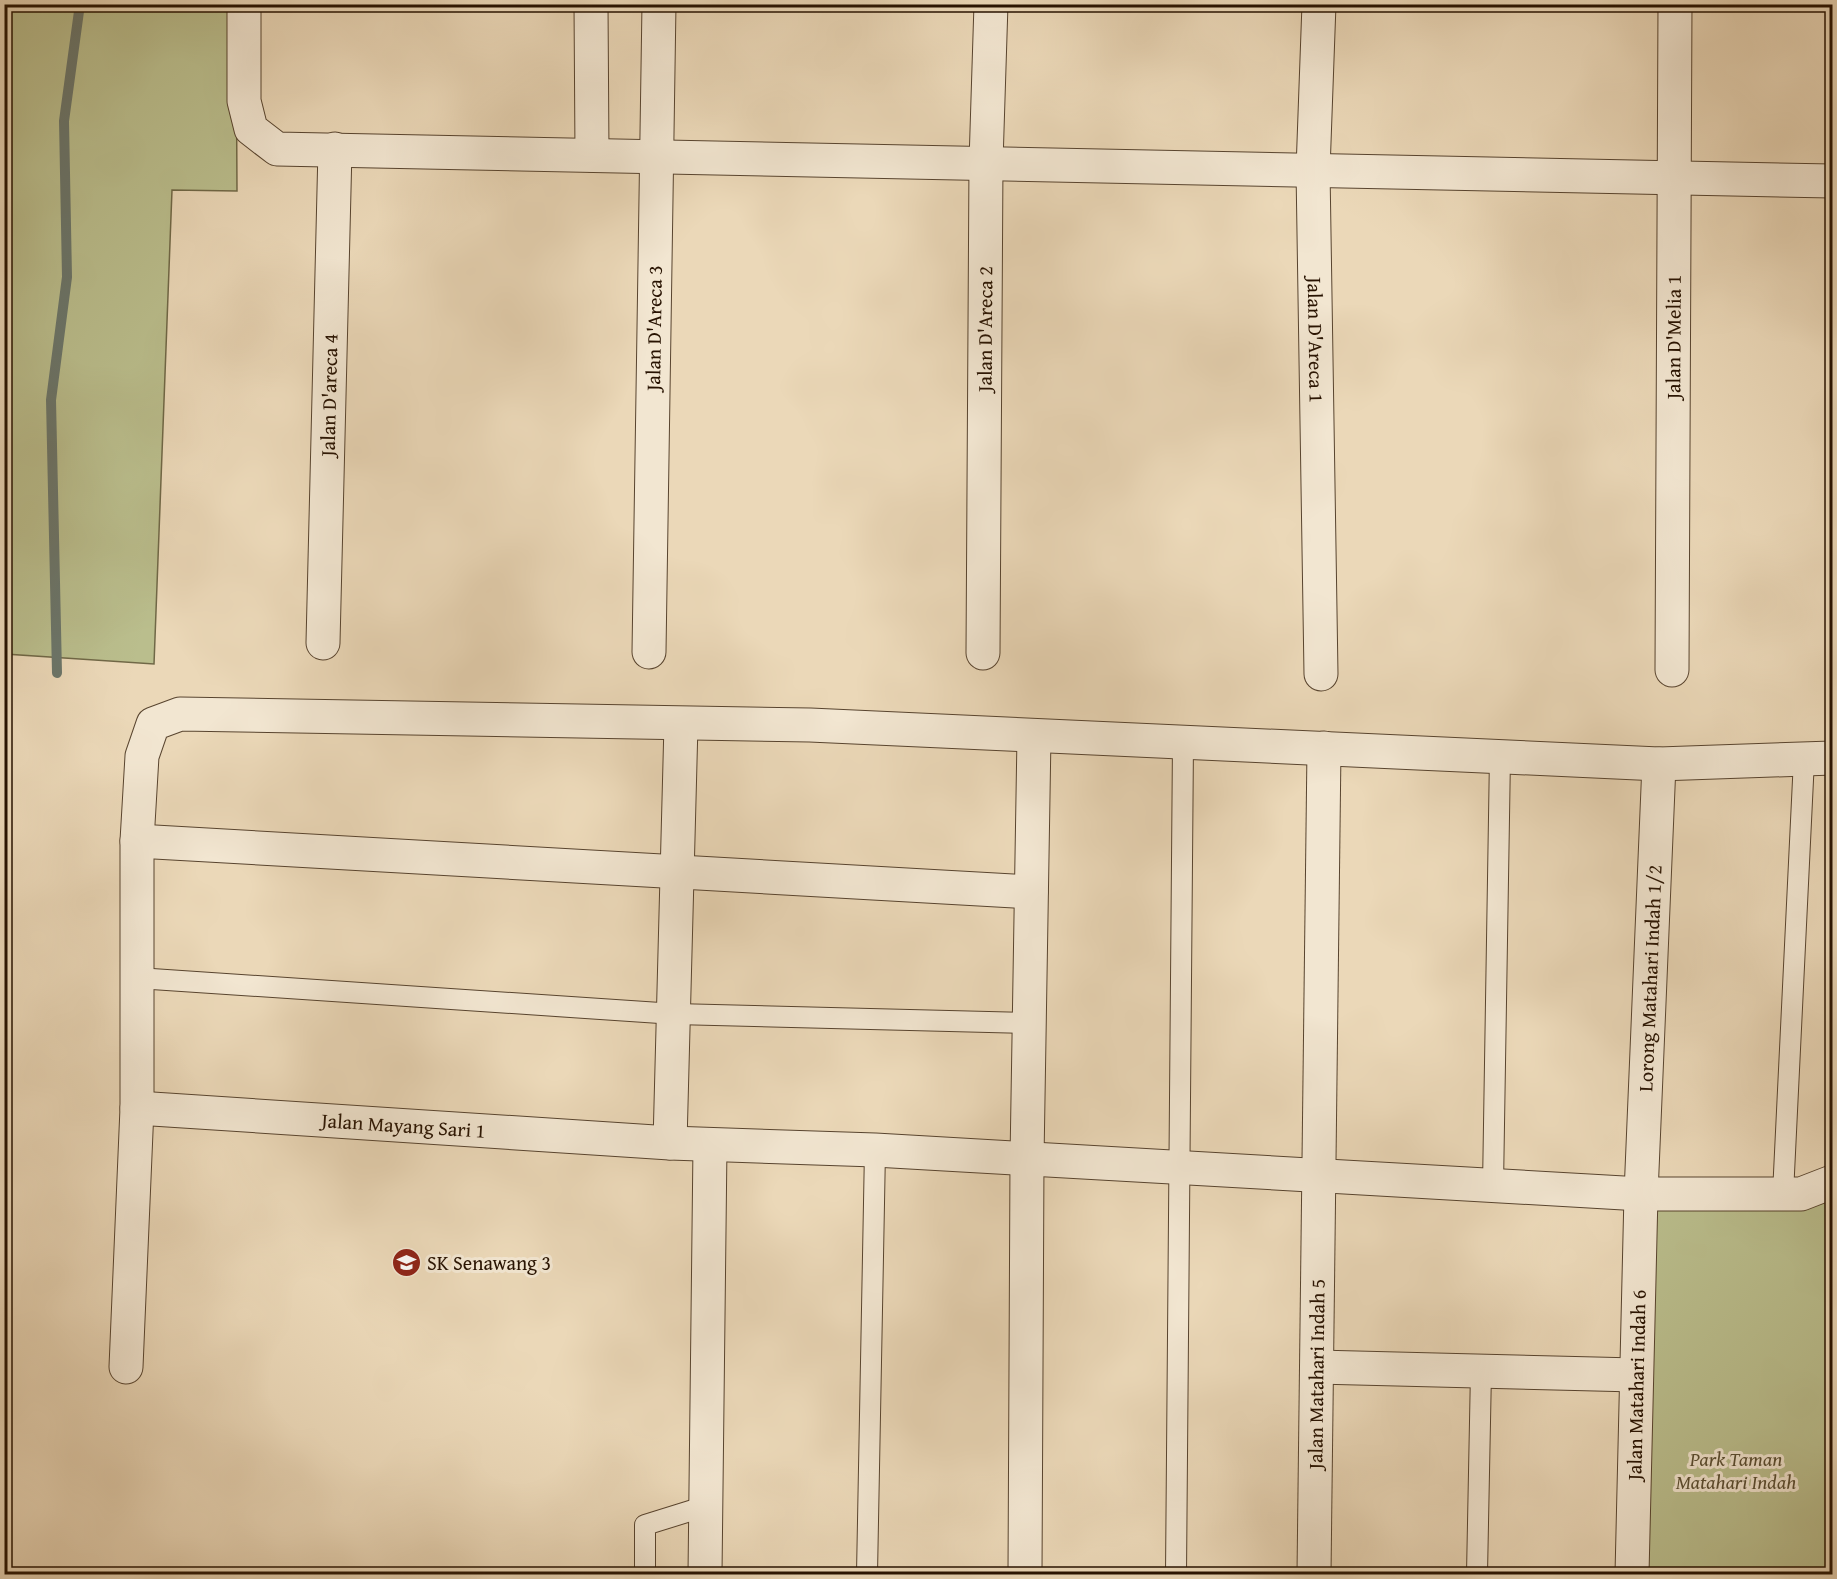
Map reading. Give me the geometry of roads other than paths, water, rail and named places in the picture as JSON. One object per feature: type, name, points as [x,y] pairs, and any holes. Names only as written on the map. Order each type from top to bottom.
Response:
[{"type":"street","points":[[244,4],[244,101],[251,129],[277,148],[1833,181]]},
{"type":"street","points":[[591,4],[592,154]]},
{"type":"street","name":"Jalan D'Areca 3","points":[[649,652],[659,4]]},
{"type":"street","name":"Jalan D'Areca 2","points":[[983,653],[986,162],[991,4]]},
{"type":"street","name":"Jalan D'Areca 1","points":[[1318,4],[1313,170],[1322,674]]},
{"type":"street","name":"Jalan D'Melia 1","points":[[1672,670],[1675,4]]},
{"type":"street","name":"Jalan D'areca 4","points":[[323,643],[335,149]]},
{"type":"street","points":[[126,1367],[137,1108],[137,841],[142,756],[153,724],[180,714],[810,725],[1659,764],[1818,758]]},
{"type":"street","points":[[670,1143],[681,724]]},
{"type":"street","points":[[1025,1575],[1027,1159],[1034,736]]},
{"type":"street","name":"Jalan Matahari Indah 5","points":[[1314,1575],[1324,748]]},
{"type":"street","name":"Lorong Matahari Indah 1/2","points":[[1641,1194],[1659,764]]},
{"type":"street","points":[[137,841],[1031,892]]},
{"type":"street","name":"Jalan Mayang Sari 1","points":[[137,1108],[670,1143],[875,1150],[1641,1194],[1801,1194],[1833,1182]]},
{"type":"street","points":[[705,1575],[710,1145]]},
{"type":"street","name":"Jalan Matahari Indah 6","points":[[1632,1575],[1641,1194]]},
{"type":"street","points":[[1317,1367],[1636,1376]]},
{"type":"lane","points":[[1176,1575],[1183,742]]},
{"type":"lane","points":[[1493,1186],[1500,756]]},
{"type":"lane","points":[[1783,1194],[1818,758]]},
{"type":"lane","points":[[137,978],[675,1014],[1029,1023]]},
{"type":"lane","points":[[867,1575],[875,1150]]},
{"type":"lane","points":[[1477,1575],[1481,1371]]},
{"type":"lane","points":[[645,1575],[645,1525],[706,1506]]},
{"type":"waterway","points":[[57,673],[51,400],[67,277],[64,121],[80,4]]},
{"type":"place","name":"SK Senawang 3","points":[[406,1263]]},
{"type":"park label","name":"Park Taman Matahari Indah","points":[[1736,1470]]}]
